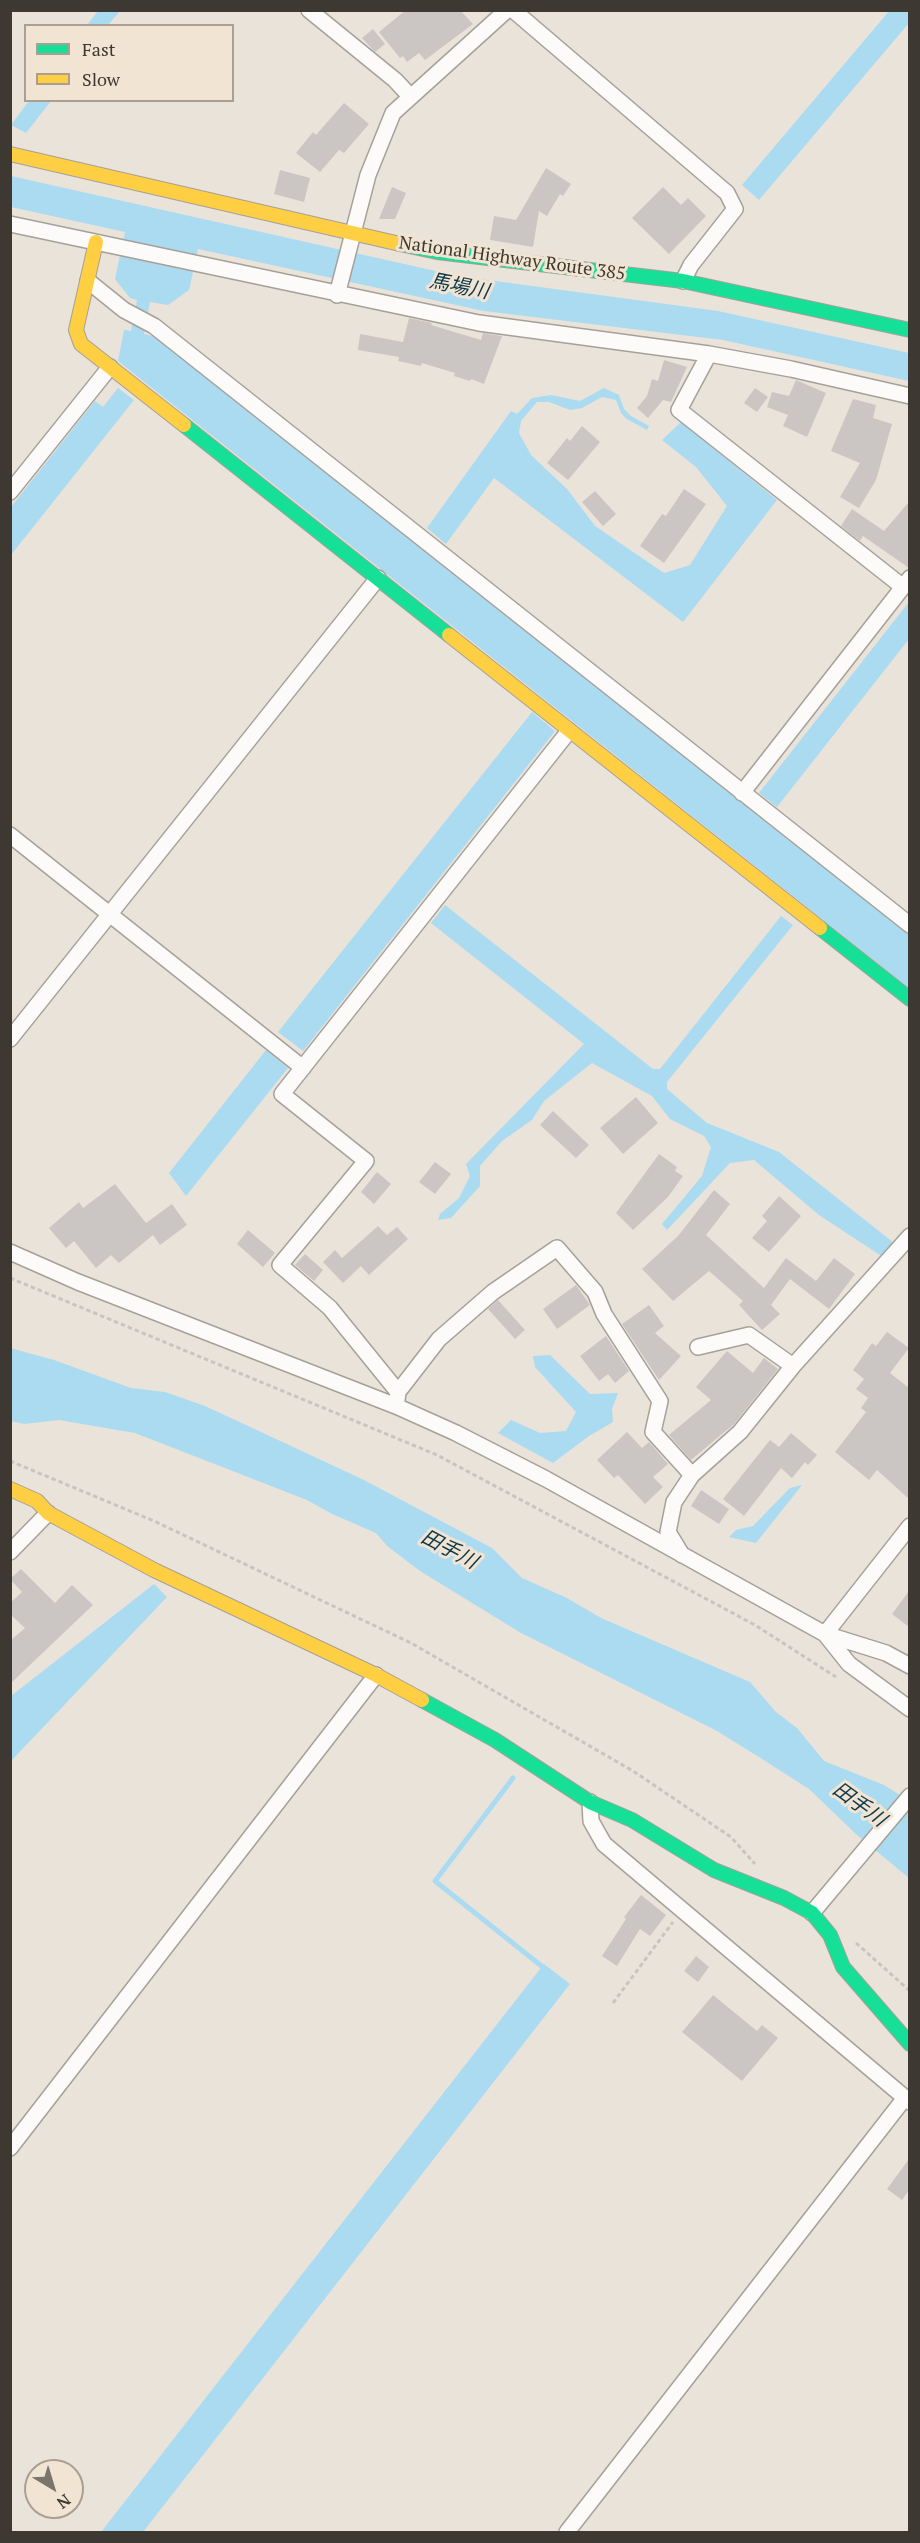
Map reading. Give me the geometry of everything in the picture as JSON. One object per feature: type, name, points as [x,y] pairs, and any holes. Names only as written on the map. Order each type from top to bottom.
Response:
[{"type":"main road","name":"National Highway Route 385","points":[[10,154],[351,240],[683,281],[909,330]]},
{"type":"main road","points":[[96,242],[76,330],[81,344],[909,999]]},
{"type":"main road","points":[[10,1489],[37,1501],[48,1513],[163,1574],[376,1675],[495,1740],[590,1802],[632,1820],[714,1870],[784,1898],[812,1913],[830,1935],[843,1967],[909,2044]]},
{"type":"street","points":[[309,10],[395,80],[410,96]]},
{"type":"street","points":[[338,291],[368,175],[393,113],[507,10]]},
{"type":"street","points":[[513,10],[727,193],[735,208],[690,265],[683,281]]},
{"type":"street","points":[[10,224],[479,322],[709,354],[791,369],[909,396]]},
{"type":"street","points":[[88,281],[149,324],[909,925]]},
{"type":"street","points":[[709,354],[679,410],[906,582],[742,794]]},
{"type":"street","points":[[10,492],[110,366]]},
{"type":"street","points":[[10,1039],[378,578]]},
{"type":"street","points":[[397,1399],[330,1308],[280,1264],[366,1161],[282,1094],[569,731]]},
{"type":"street","points":[[10,835],[303,1068]]},
{"type":"street","points":[[684,1557],[668,1532],[675,1502],[693,1475],[740,1432],[793,1366],[909,1236]]},
{"type":"street","points":[[397,1399],[438,1339],[493,1292],[557,1248],[595,1292],[604,1314],[660,1401],[653,1432],[693,1475]]},
{"type":"street","points":[[10,1252],[78,1282],[397,1399],[825,1634],[885,1653],[909,1666]]},
{"type":"street","points":[[698,1347],[749,1335],[793,1366]]},
{"type":"street","points":[[10,1552],[48,1513]]},
{"type":"street","points":[[825,1634],[909,1526]]},
{"type":"street","points":[[825,1634],[849,1664],[909,1709]]},
{"type":"street","points":[[10,2148],[376,1675]]},
{"type":"street","points":[[812,1913],[909,1796]]},
{"type":"street","points":[[567,2532],[907,2100],[683,1908],[603,1844],[591,1821],[590,1802]]},
{"type":"path","points":[[10,1278],[437,1455],[755,1624],[842,1680]]},
{"type":"path","points":[[10,1461],[154,1521],[411,1643],[633,1771],[731,1837],[761,1872]]},
{"type":"path","points":[[613,2003],[683,1908]]},
{"type":"path","points":[[848,1937],[909,1991]]},
{"type":"water","points":[[98,10],[120,11],[109,24],[88,24]]},
{"type":"water","points":[[890,10],[909,11],[909,23],[759,200],[742,185]]},
{"type":"water","points":[[28,102],[50,102],[26,133],[11,125]]},
{"type":"water","name":"馬場川","points":[[11,176],[458,276],[718,311],[909,353],[909,381],[723,340],[484,311],[198,249],[189,290],[168,305],[150,302],[144,334],[153,336],[909,935],[909,988],[118,361],[124,330],[131,331],[137,300],[130,298],[115,279],[125,232],[11,207]]},
{"type":"water","points":[[118,388],[134,400],[11,555],[11,507],[95,401],[103,407]]},
{"type":"water","points":[[604,388],[619,395],[624,409],[631,416],[649,426],[647,430],[627,419],[621,413],[616,400],[602,397],[582,408],[570,410],[549,402],[537,402],[521,421],[519,433],[531,455],[567,489],[595,526],[664,573],[690,565],[727,506],[696,467],[662,440],[681,422],[777,500],[683,622],[494,478],[446,544],[427,528],[511,411],[517,414],[532,398],[551,395],[580,401]]},
{"type":"water","points":[[909,602],[909,639],[777,807],[759,793]]},
{"type":"water","points":[[532,712],[555,731],[303,1051],[278,1032]]},
{"type":"water","points":[[445,905],[653,1069],[660,1069],[781,916],[793,925],[667,1082],[667,1089],[707,1123],[779,1152],[894,1243],[883,1257],[819,1215],[754,1160],[730,1163],[667,1230],[662,1224],[702,1176],[711,1147],[704,1136],[670,1119],[652,1096],[592,1063],[544,1101],[532,1120],[502,1141],[480,1166],[480,1186],[451,1218],[438,1220],[440,1214],[459,1198],[470,1176],[466,1164],[584,1044],[431,923]]},
{"type":"water","points":[[266,1050],[288,1068],[186,1196],[169,1173]]},
{"type":"water","name":"田手川","points":[[10,1348],[54,1360],[131,1388],[165,1392],[205,1406],[362,1479],[492,1548],[522,1578],[567,1598],[601,1618],[750,1682],[776,1712],[797,1728],[824,1761],[884,1785],[909,1801],[909,1878],[857,1835],[809,1789],[717,1731],[521,1633],[420,1571],[387,1546],[376,1533],[332,1514],[307,1500],[135,1433],[59,1420],[24,1424],[11,1421]]},
{"type":"water","points":[[550,1355],[590,1394],[618,1393],[612,1409],[613,1422],[589,1436],[553,1463],[498,1433],[511,1420],[540,1433],[566,1431],[576,1412],[535,1367],[533,1356]]},
{"type":"water","points":[[802,1485],[756,1543],[729,1537],[736,1530],[753,1526],[790,1488]]},
{"type":"water","points":[[154,1584],[167,1597],[11,1761],[11,1696]]},
{"type":"water","points":[[544,1964],[570,1984],[143,2532],[101,2532]]},
{"type":"building","points":[[406,10],[460,10],[473,24],[425,60],[419,53],[407,62],[403,56],[400,58],[379,32]]},
{"type":"building","points":[[373,29],[385,44],[375,52],[362,38]]},
{"type":"building","points":[[344,103],[369,124],[344,153],[339,150],[320,172],[296,153],[313,132],[316,135]]},
{"type":"building","points":[[546,168],[571,184],[563,196],[560,194],[547,216],[539,211],[533,247],[490,240],[494,216],[516,220]]},
{"type":"building","points":[[280,170],[310,178],[304,202],[274,194]]},
{"type":"building","points":[[392,187],[406,193],[395,219],[379,219]]},
{"type":"building","points":[[663,187],[681,205],[688,198],[706,216],[669,254],[632,218]]},
{"type":"building","points":[[409,318],[432,323],[431,325],[481,340],[483,333],[502,336],[484,384],[454,376],[455,373],[422,363],[421,366],[398,361],[399,357],[358,350],[360,334],[403,342]]},
{"type":"building","points":[[664,360],[687,367],[671,402],[663,400],[648,418],[637,408],[647,396],[652,379],[658,381]]},
{"type":"building","points":[[796,380],[826,393],[807,437],[783,426],[788,415],[767,407],[772,392],[789,396]]},
{"type":"building","points":[[755,388],[768,397],[757,412],[744,403]]},
{"type":"building","points":[[853,399],[876,405],[873,418],[892,424],[876,480],[859,508],[840,497],[860,463],[831,451]]},
{"type":"building","points":[[582,426],[600,442],[568,480],[547,463],[567,438],[570,441]]},
{"type":"building","points":[[684,489],[706,504],[664,563],[640,546],[662,514],[666,516]]},
{"type":"building","points":[[595,491],[616,514],[603,526],[582,502]]},
{"type":"building","points":[[909,502],[909,568],[863,536],[860,541],[841,526],[852,509],[884,531]]},
{"type":"building","points":[[636,1097],[658,1123],[623,1154],[600,1128]]},
{"type":"building","points":[[553,1111],[589,1145],[576,1158],[540,1125]]},
{"type":"building","points":[[659,1154],[677,1167],[675,1171],[683,1176],[668,1197],[633,1230],[616,1213]]},
{"type":"building","points":[[435,1162],[451,1174],[435,1194],[419,1182]]},
{"type":"building","points":[[377,1172],[391,1184],[374,1204],[361,1192]]},
{"type":"building","points":[[115,1184],[146,1223],[172,1204],[187,1225],[160,1245],[153,1235],[119,1263],[111,1255],[96,1268],[74,1241],[66,1248],[49,1228],[79,1202],[83,1208]]},
{"type":"building","points":[[714,1190],[730,1204],[706,1235],[764,1288],[786,1258],[816,1281],[834,1258],[855,1274],[829,1309],[790,1279],[771,1305],[780,1314],[762,1330],[739,1305],[743,1301],[709,1271],[673,1301],[642,1269],[678,1236]]},
{"type":"building","points":[[779,1196],[801,1216],[769,1252],[752,1238],[767,1221],[762,1216]]},
{"type":"building","points":[[378,1226],[387,1235],[397,1227],[408,1239],[369,1275],[361,1266],[343,1283],[323,1262],[335,1250],[342,1258]]},
{"type":"building","points":[[248,1230],[275,1253],[263,1267],[237,1244]]},
{"type":"building","points":[[305,1254],[323,1270],[314,1281],[295,1265]]},
{"type":"building","points":[[576,1285],[590,1305],[557,1329],[543,1309]]},
{"type":"building","points":[[498,1300],[525,1330],[515,1339],[488,1309]]},
{"type":"building","points":[[649,1305],[664,1326],[655,1333],[681,1356],[659,1380],[622,1324]]},
{"type":"building","points":[[887,1332],[909,1348],[890,1373],[909,1388],[909,1499],[877,1470],[869,1480],[835,1452],[866,1412],[861,1408],[868,1398],[856,1389],[864,1379],[853,1370],[872,1343],[876,1346]]},
{"type":"building","points":[[606,1336],[629,1371],[615,1383],[608,1374],[599,1381],[580,1356]]},
{"type":"building","points":[[727,1351],[753,1373],[764,1358],[778,1369],[734,1424],[691,1460],[669,1435],[711,1400],[696,1387]]},
{"type":"building","points":[[627,1432],[642,1448],[649,1442],[668,1464],[653,1477],[663,1487],[645,1504],[618,1475],[614,1478],[597,1460]]},
{"type":"building","points":[[791,1433],[817,1455],[808,1465],[805,1462],[792,1478],[781,1468],[744,1516],[723,1499],[770,1440],[779,1447]]},
{"type":"building","points":[[701,1490],[729,1509],[719,1524],[691,1506]]},
{"type":"building","points":[[21,1569],[55,1603],[72,1585],[93,1605],[10,1684],[10,1641],[25,1628],[10,1614],[10,1603],[22,1592],[10,1579]]},
{"type":"building","points":[[909,1591],[909,1627],[892,1614]]},
{"type":"building","points":[[641,1895],[666,1915],[650,1936],[640,1929],[617,1966],[602,1956],[626,1919],[624,1917]]},
{"type":"building","points":[[696,1956],[709,1967],[698,1982],[684,1971]]},
{"type":"building","points":[[713,1995],[757,2031],[762,2025],[778,2038],[742,2081],[682,2032]]},
{"type":"building","points":[[909,2159],[909,2190],[902,2200],[887,2189]]},
{"type":"waterway","points":[[513,1778],[435,1881],[544,1968]]},
{"type":"traffic: fast","points":[[400,244],[437,252],[683,281],[910,330]]},
{"type":"traffic: fast","points":[[184,425],[449,635]]},
{"type":"traffic: fast","points":[[820,928],[910,999]]},
{"type":"traffic: fast","points":[[422,1700],[495,1740],[590,1802],[632,1820],[714,1870],[784,1898],[812,1913],[830,1935],[843,1967],[910,2044]]},
{"type":"traffic: slow","points":[[10,154],[400,244]]},
{"type":"traffic: slow","points":[[96,242],[76,330],[81,344],[184,425]]},
{"type":"traffic: slow","points":[[449,635],[820,928]]},
{"type":"traffic: slow","points":[[10,1489],[37,1501],[48,1513],[154,1570],[376,1675],[422,1700]]}]
